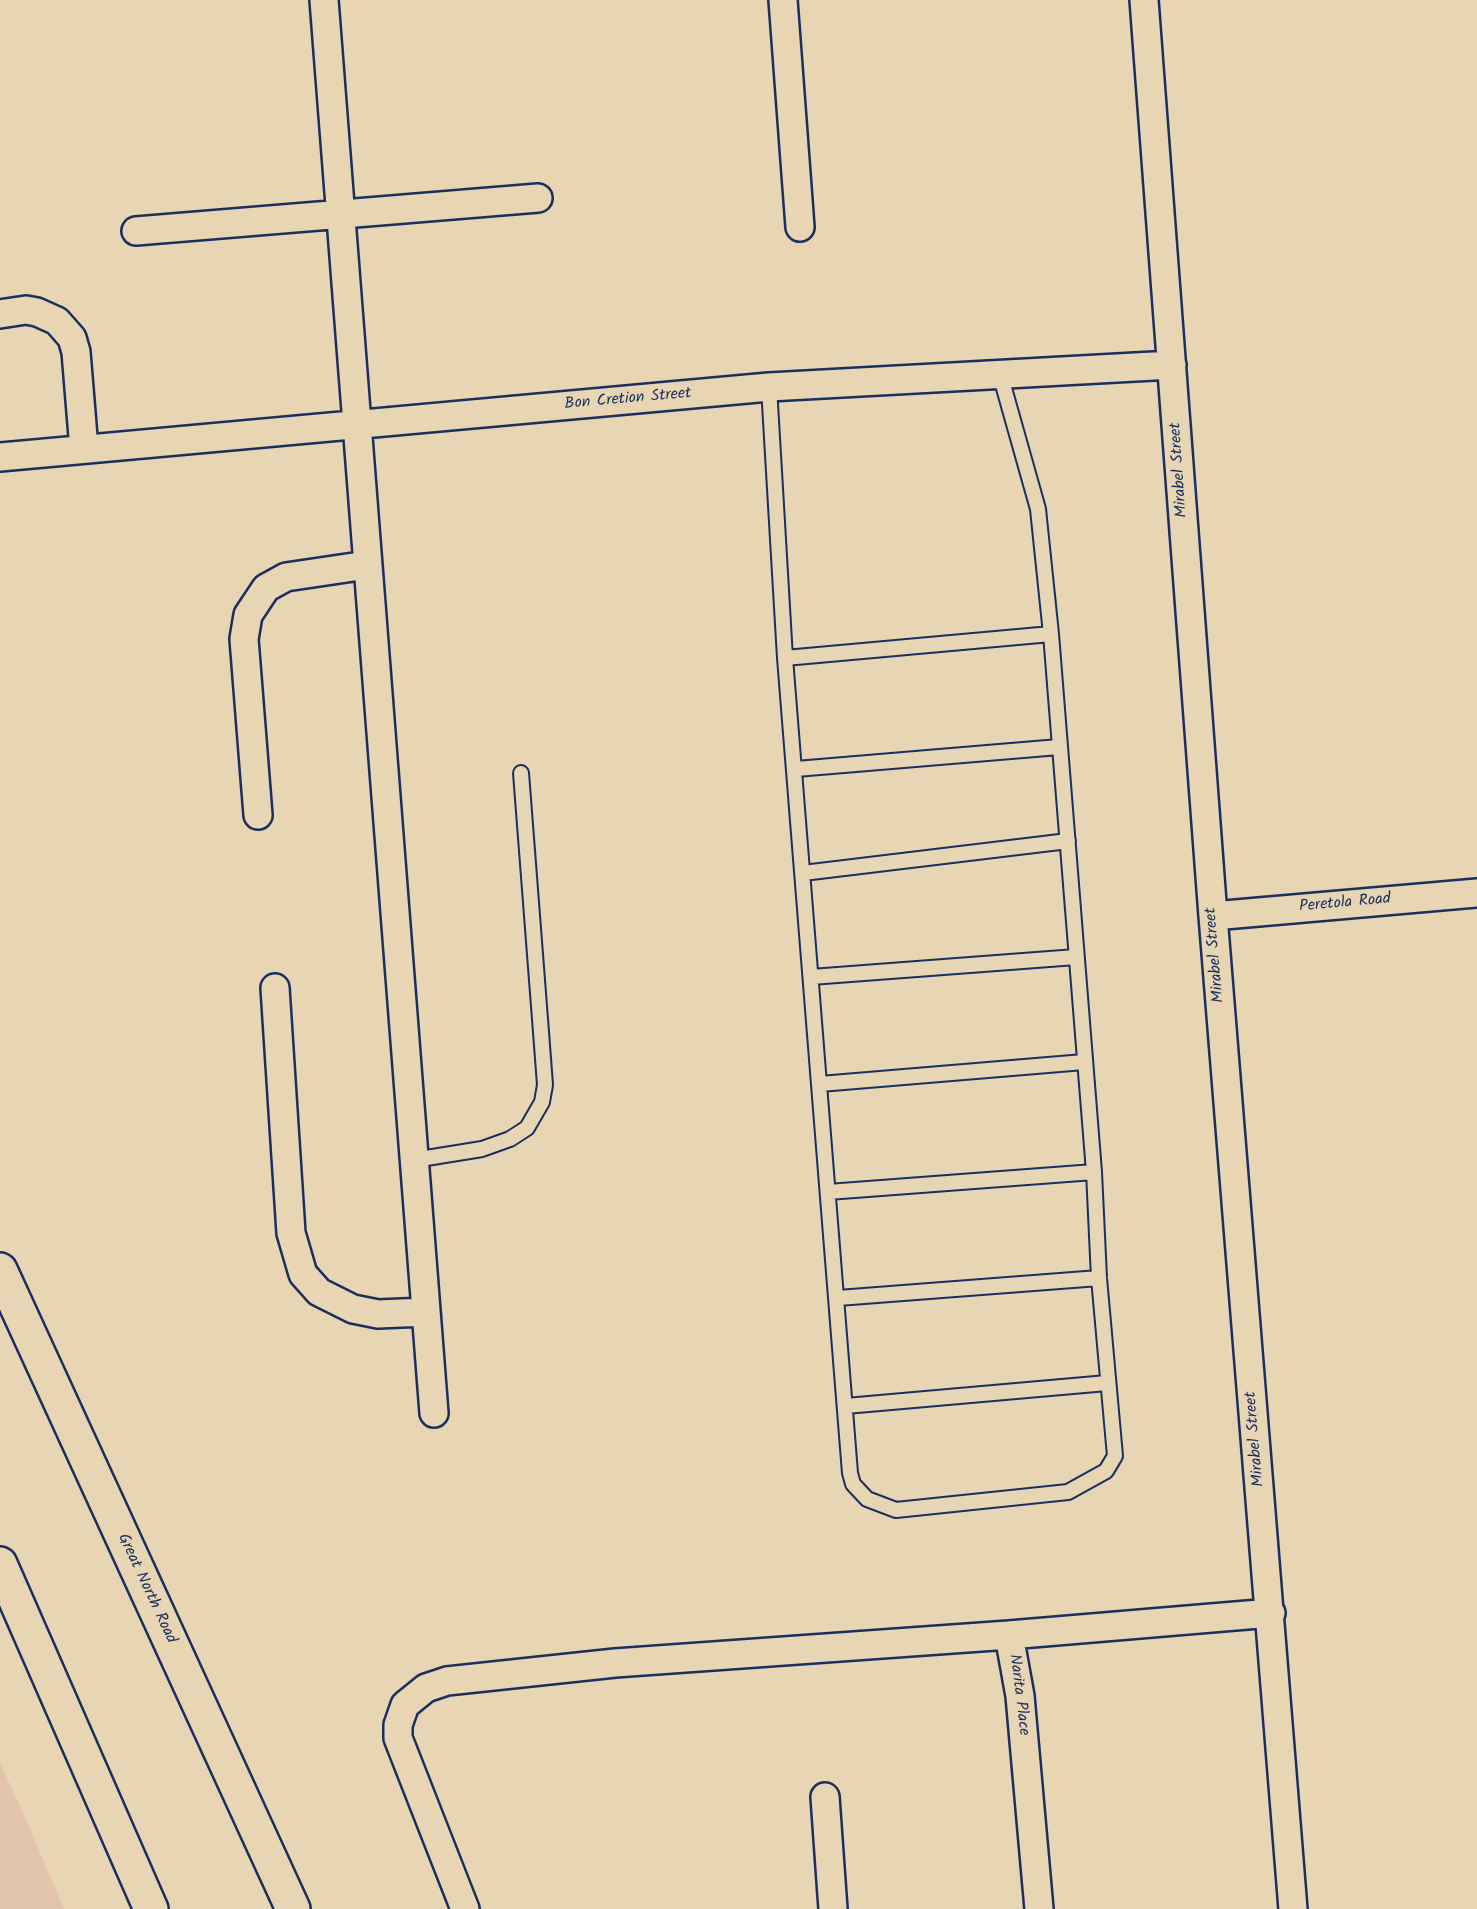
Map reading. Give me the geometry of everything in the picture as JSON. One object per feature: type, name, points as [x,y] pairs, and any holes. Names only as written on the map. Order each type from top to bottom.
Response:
[{"type":"main road","name":"Great North Road","points":[[0,1270],[293,1909]]},
{"type":"main road","points":[[0,1564],[151,1909]]},
{"type":"street","points":[[324,0],[434,1413]]},
{"type":"street","points":[[783,0],[800,227]]},
{"type":"street","name":"Mirabel Street","points":[[1144,0],[1213,916],[1271,1612],[1293,1909]]},
{"type":"street","points":[[136,231],[538,198]]},
{"type":"street","points":[[0,314],[26,310],[37,312],[57,321],[72,338],[76,352],[84,449]]},
{"type":"street","name":"Bon Cretion Street","points":[[0,457],[769,387],[1172,365]]},
{"type":"street","points":[[258,815],[244,639],[248,615],[267,588],[286,577],[368,565]]},
{"type":"street","name":"Peretola Road","points":[[1213,916],[1477,893]]},
{"type":"street","points":[[275,988],[291,1233],[303,1274],[319,1292],[353,1309],[378,1314],[425,1312]]},
{"type":"street","name":"Narita Place","points":[[1039,1909],[1020,1696],[1010,1635],[1271,1612]]},
{"type":"street","points":[[465,1909],[398,1738],[398,1725],[405,1705],[426,1688],[447,1681],[615,1663],[1010,1635]]},
{"type":"street","points":[[825,1797],[833,1909]]},
{"type":"lane","points":[[769,387],[785,658],[796,769],[819,1084],[853,1484],[867,1499],[896,1510],[1068,1492],[1106,1471],[1115,1456],[1107,1383],[1094,1172],[1068,841],[1038,509],[1000,374]]},
{"type":"lane","points":[[785,658],[1051,634]]},
{"type":"lane","points":[[796,769],[1059,747]]},
{"type":"lane","points":[[414,1160],[482,1149],[510,1139],[527,1128],[542,1102],[545,1085],[542,1032],[521,773]]},
{"type":"lane","points":[[803,873],[1068,841]]},
{"type":"lane","points":[[811,977],[1076,957]]},
{"type":"lane","points":[[819,1084],[1084,1062]]},
{"type":"lane","points":[[828,1192],[1094,1172]]},
{"type":"lane","points":[[838,1298],[1099,1278]]},
{"type":"lane","points":[[846,1406],[1107,1383]]},
{"type":"shaded area","points":[[0,1763],[24,1815],[64,1909],[0,1909]]}]
